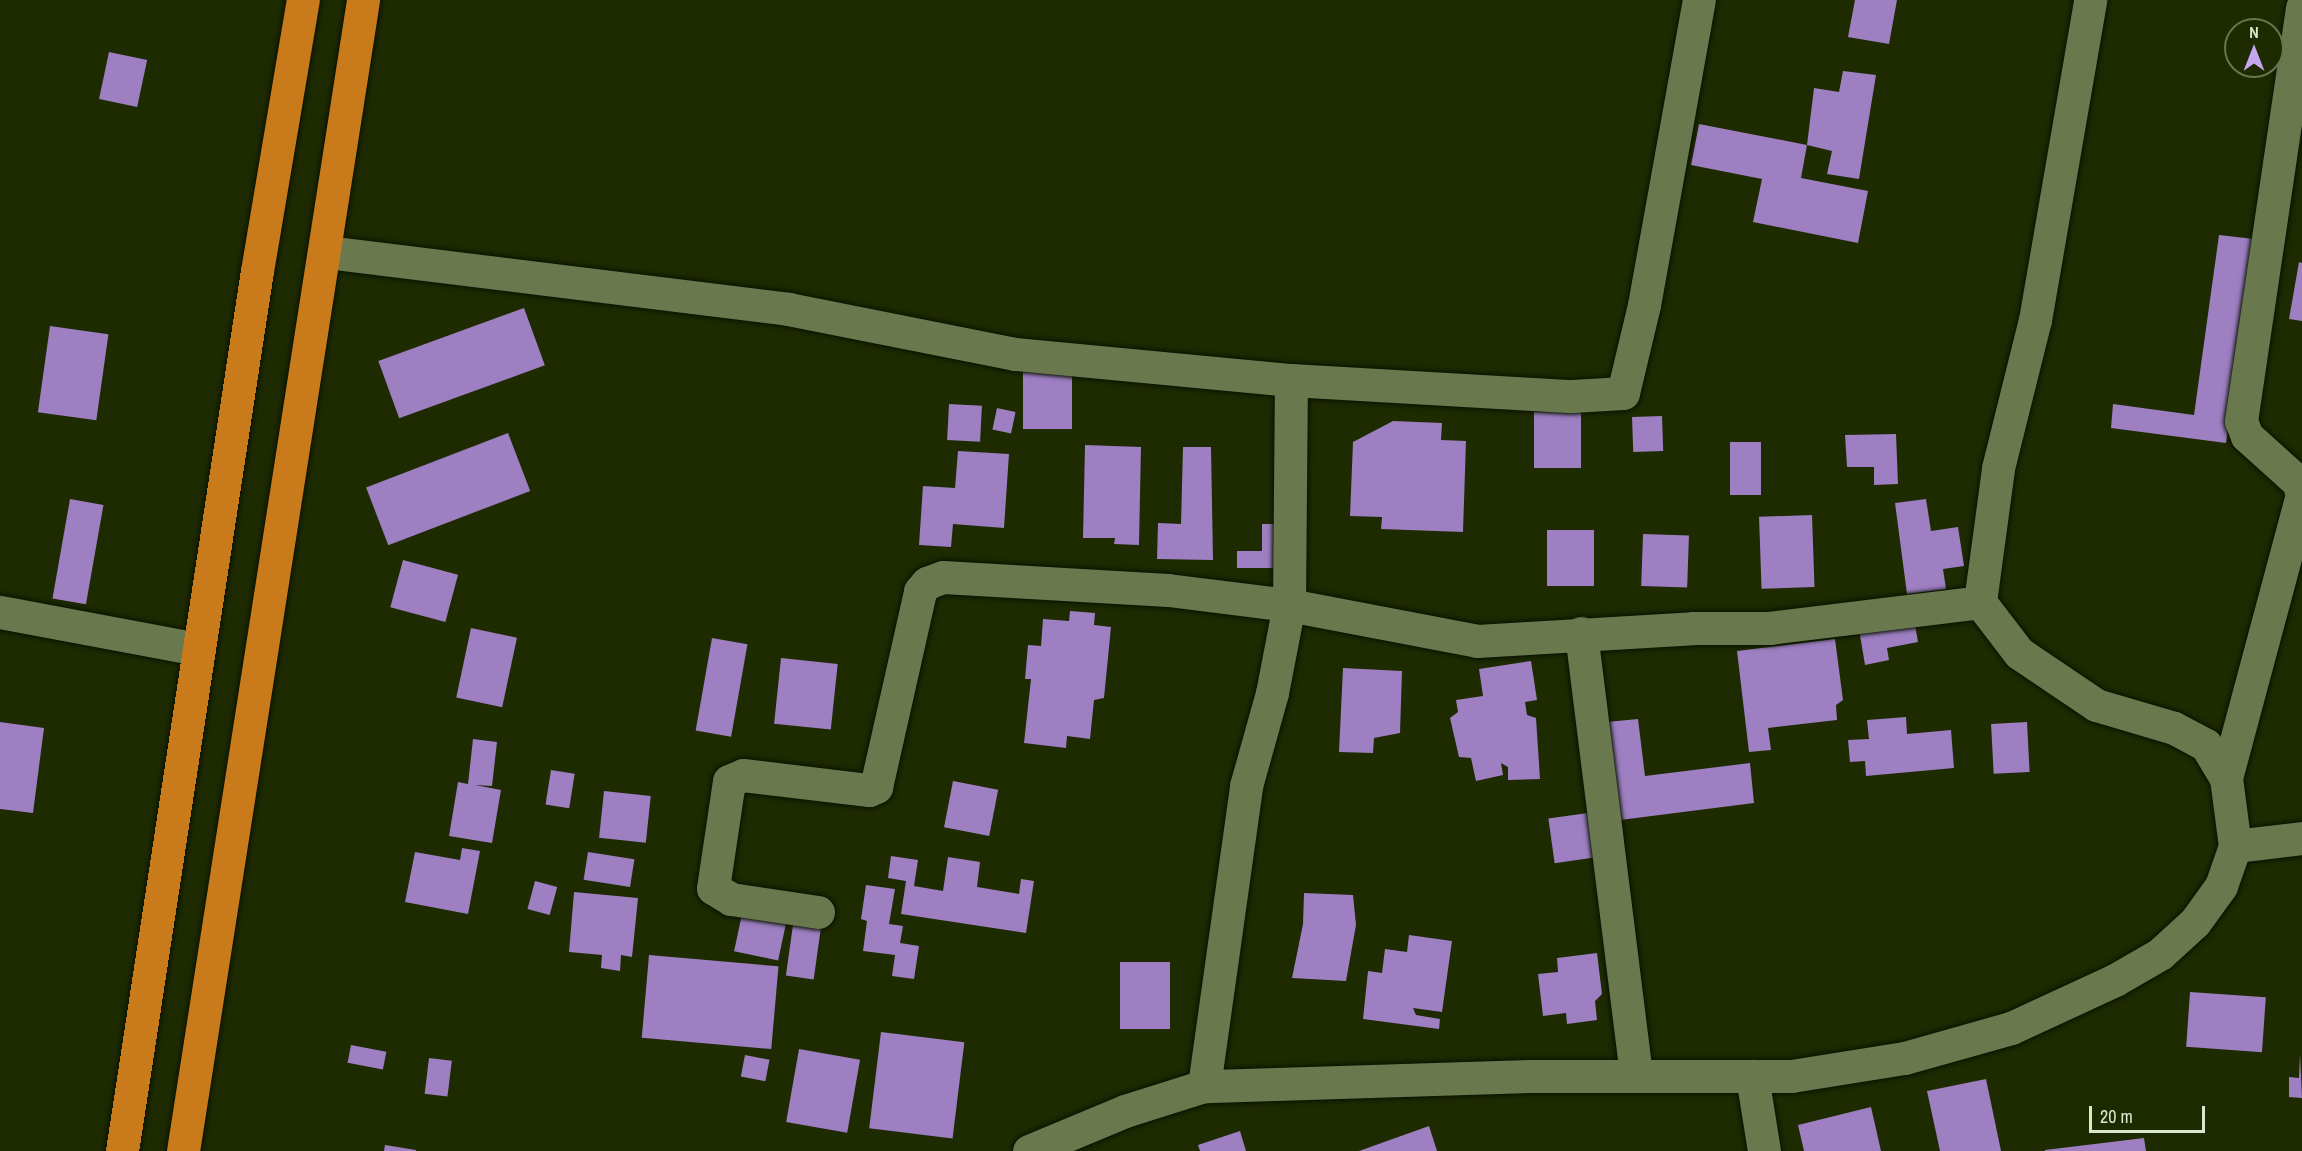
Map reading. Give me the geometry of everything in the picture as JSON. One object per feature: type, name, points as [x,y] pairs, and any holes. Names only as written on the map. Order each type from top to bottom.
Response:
[{"type":"highway","points":[[122,1151],[198,650],[303,0]]},
{"type":"highway","points":[[183,1151],[326,252],[363,0]]},
{"type":"street","points":[[326,252],[788,309],[1015,354],[1291,380],[1572,396],[1623,393],[1644,305],[1699,0]]},
{"type":"street","points":[[2090,0],[2035,320],[1998,468],[1980,602],[2029,660],[2096,705],[2174,728],[2206,746],[2226,778]]},
{"type":"street","points":[[1029,1151],[1125,1111],[1204,1086],[1636,1076],[1801,1075],[1904,1058],[2011,1028],[2056,1010],[2160,954],[2194,922],[2221,886],[2235,846],[2226,778],[2302,495],[2298,482],[2247,436],[2241,421],[2302,7]]},
{"type":"street","points":[[1204,1086],[1246,786],[1272,693],[1289,605],[1291,380]]},
{"type":"street","points":[[818,912],[731,899],[713,888],[729,781],[743,775],[869,790],[876,787],[920,591],[927,583],[943,577],[1086,585],[1289,605],[1477,640],[1581,633],[1769,628],[1980,602]]},
{"type":"street","points":[[0,612],[198,650]]},
{"type":"street","points":[[1581,633],[1636,1076]]},
{"type":"street","points":[[2235,846],[2302,838]]},
{"type":"street","points":[[1752,1076],[1764,1151]]},
{"type":"building","points":[[1855,0],[1897,0],[1889,44],[1848,37]]},
{"type":"building","points":[[109,52],[147,60],[137,107],[99,99]]},
{"type":"building","points":[[1843,71],[1876,75],[1859,179],[1827,174],[1832,151],[1807,145],[1814,88],[1839,92]]},
{"type":"building","points":[[1699,124],[1807,145],[1801,178],[1868,191],[1858,243],[1753,222],[1762,179],[1691,165]]},
{"type":"building","points":[[2219,235],[2254,239],[2226,443],[2111,428],[2113,404],[2194,415]]},
{"type":"building","points":[[2299,262],[2302,263],[2302,321],[2289,319]]},
{"type":"building","points":[[524,308],[545,365],[399,418],[378,361]]},
{"type":"building","points":[[50,326],[108,334],[96,420],[38,412]]},
{"type":"building","points":[[1023,369],[1072,369],[1072,429],[1023,429]]},
{"type":"building","points":[[949,404],[982,406],[980,442],[947,440]]},
{"type":"building","points":[[997,408],[1016,412],[1011,433],[992,430]]},
{"type":"building","points":[[1534,412],[1581,412],[1581,468],[1534,468]]},
{"type":"building","points":[[1662,416],[1663,451],[1633,452],[1632,417]]},
{"type":"building","points":[[1393,421],[1442,423],[1441,440],[1466,441],[1463,532],[1381,529],[1382,517],[1350,516],[1353,442]]},
{"type":"building","points":[[508,433],[530,491],[388,545],[366,487]]},
{"type":"building","points":[[1896,434],[1898,484],[1874,485],[1874,467],[1847,467],[1845,435]]},
{"type":"building","points":[[1730,442],[1761,442],[1761,495],[1730,495]]},
{"type":"building","points":[[1085,445],[1141,447],[1139,545],[1114,544],[1115,538],[1083,538]]},
{"type":"building","points":[[1183,447],[1211,447],[1213,560],[1157,559],[1158,523],[1181,524]]},
{"type":"building","points":[[958,451],[1009,454],[1004,528],[953,524],[951,547],[919,545],[923,486],[955,488]]},
{"type":"building","points":[[70,499],[103,505],[86,604],[52,598]]},
{"type":"building","points":[[1926,499],[1931,531],[1958,527],[1964,566],[1943,569],[1946,589],[1907,594],[1895,503]]},
{"type":"building","points":[[1812,515],[1815,587],[1762,589],[1759,517]]},
{"type":"building","points":[[1262,524],[1285,524],[1285,568],[1237,568],[1237,551],[1262,551]]},
{"type":"building","points":[[1547,530],[1594,530],[1594,586],[1547,586]]},
{"type":"building","points":[[1643,534],[1689,536],[1687,588],[1641,586]]},
{"type":"building","points":[[403,560],[458,575],[445,622],[390,607]]},
{"type":"building","points":[[1070,611],[1095,613],[1094,625],[1111,627],[1104,698],[1094,700],[1090,739],[1067,736],[1066,748],[1024,743],[1031,679],[1025,679],[1028,645],[1041,646],[1043,619],[1069,621]]},
{"type":"building","points":[[1914,619],[1918,642],[1887,648],[1889,660],[1865,665],[1859,629]]},
{"type":"building","points":[[471,628],[517,638],[502,707],[456,697]]},
{"type":"building","points":[[712,638],[747,644],[731,737],[696,731]]},
{"type":"building","points":[[1835,639],[1843,700],[1836,705],[1837,720],[1768,728],[1771,750],[1749,752],[1737,651]]},
{"type":"building","points":[[781,658],[838,664],[831,730],[774,724]]},
{"type":"building","points":[[1531,661],[1537,700],[1525,702],[1527,715],[1536,718],[1540,779],[1508,780],[1508,767],[1501,763],[1503,775],[1476,781],[1471,758],[1459,757],[1450,718],[1458,712],[1456,700],[1483,696],[1479,669]]},
{"type":"building","points":[[1343,668],[1402,671],[1400,733],[1374,738],[1373,753],[1339,752]]},
{"type":"building","points":[[1906,717],[1907,734],[1951,730],[1954,768],[1866,776],[1865,761],[1850,762],[1848,740],[1869,739],[1867,720]]},
{"type":"building","points":[[1638,719],[1645,776],[1750,763],[1754,803],[1620,820],[1607,722]]},
{"type":"building","points":[[0,722],[44,728],[33,813],[0,809]]},
{"type":"building","points":[[2027,722],[2030,772],[1994,774],[1991,724]]},
{"type":"building","points":[[473,739],[497,742],[492,786],[475,785],[501,790],[492,843],[449,836],[458,782],[468,784]]},
{"type":"building","points":[[551,770],[575,774],[569,808],[546,805]]},
{"type":"building","points":[[953,781],[998,790],[989,836],[944,827]]},
{"type":"building","points":[[604,791],[651,796],[646,843],[599,838]]},
{"type":"building","points":[[1588,813],[1594,858],[1555,863],[1548,819]]},
{"type":"building","points":[[462,848],[480,851],[468,914],[405,902],[415,852],[460,860]]},
{"type":"building","points":[[588,852],[634,859],[630,887],[584,880]]},
{"type":"building","points":[[891,856],[918,860],[914,886],[943,891],[948,857],[980,862],[977,887],[1019,894],[1021,879],[1034,881],[1026,933],[901,914],[906,881],[888,878]]},
{"type":"building","points":[[535,881],[557,887],[550,915],[527,909]]},
{"type":"building","points":[[866,885],[895,889],[889,924],[903,926],[900,943],[919,946],[914,979],[892,976],[895,955],[863,951],[867,921],[861,919]]},
{"type":"building","points":[[574,892],[638,898],[632,957],[621,955],[620,971],[601,968],[602,955],[569,952]]},
{"type":"building","points":[[1304,893],[1353,895],[1356,925],[1346,981],[1292,978],[1303,924]]},
{"type":"building","points":[[742,914],[786,923],[778,961],[734,951]]},
{"type":"building","points":[[793,925],[821,929],[814,979],[786,976]]},
{"type":"building","points":[[1409,935],[1452,941],[1442,1012],[1413,1008],[1416,1015],[1440,1019],[1439,1029],[1363,1019],[1368,971],[1382,973],[1385,949],[1407,952]]},
{"type":"building","points":[[1597,953],[1602,994],[1595,1001],[1597,1020],[1567,1024],[1566,1013],[1543,1016],[1538,974],[1558,972],[1557,958]]},
{"type":"building","points":[[649,955],[779,966],[771,1049],[642,1038]]},
{"type":"building","points":[[1120,962],[1170,962],[1170,1029],[1120,1029]]},
{"type":"building","points":[[2190,992],[2266,997],[2262,1052],[2186,1047]]},
{"type":"building","points":[[881,1032],[964,1042],[953,1139],[869,1128]]},
{"type":"building","points":[[351,1045],[386,1052],[383,1070],[348,1063]]},
{"type":"building","points":[[799,1049],[860,1060],[847,1133],[786,1122]]},
{"type":"building","points":[[2300,1054],[2302,1098],[2289,1097],[2289,1077],[2299,1078]]},
{"type":"building","points":[[745,1055],[770,1060],[765,1081],[741,1077]]},
{"type":"building","points":[[429,1058],[452,1061],[447,1097],[425,1094]]},
{"type":"building","points":[[1986,1079],[2001,1151],[1940,1151],[1927,1091]]},
{"type":"building","points":[[1871,1107],[1881,1151],[1804,1151],[1798,1125]]},
{"type":"building","points":[[1429,1126],[1437,1151],[1359,1151]]},
{"type":"building","points":[[1240,1131],[1246,1151],[1200,1151],[1198,1145]]},
{"type":"building","points":[[2144,1138],[2146,1151],[2045,1151],[2045,1150]]},
{"type":"building","points":[[385,1145],[416,1150],[416,1151],[384,1151]]}]
